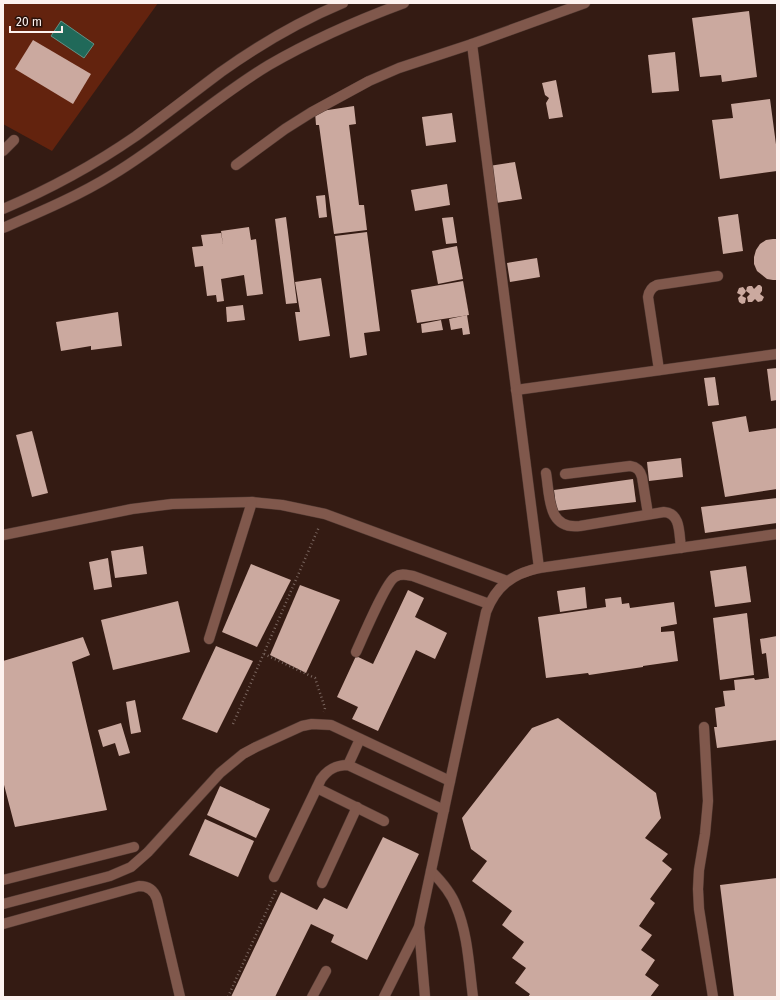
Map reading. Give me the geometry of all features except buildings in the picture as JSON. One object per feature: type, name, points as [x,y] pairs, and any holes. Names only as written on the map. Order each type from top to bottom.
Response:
[{"type":"street","points":[[3,209],[41,192],[104,158],[136,136],[222,71],[257,48],[293,27],[343,3]]},
{"type":"street","points":[[3,228],[46,209],[112,175],[269,66],[340,29],[376,13],[404,3]]},
{"type":"street","points":[[236,165],[285,129],[312,112],[369,81],[399,68],[472,44],[585,3]]},
{"type":"street","points":[[472,44],[538,568]]},
{"type":"street","points":[[3,151],[14,140]]},
{"type":"street","points":[[659,370],[648,297],[650,291],[657,285],[718,276]]},
{"type":"street","points":[[516,390],[777,354]]},
{"type":"street","points":[[565,474],[630,466],[637,468],[641,473],[648,514]]},
{"type":"street","points":[[546,473],[553,515],[557,520],[568,526],[580,526],[648,514],[669,512],[673,514],[678,524],[681,548]]},
{"type":"street","points":[[3,535],[132,509],[172,504],[252,502],[282,505],[325,514],[507,581]]},
{"type":"street","points":[[209,639],[252,502]]},
{"type":"street","points":[[384,997],[419,927],[486,612],[489,604],[500,588],[516,575],[538,568],[777,534]]},
{"type":"street","points":[[356,652],[387,586],[395,577],[401,574],[413,576],[489,604]]},
{"type":"street","points":[[3,904],[110,876],[131,867],[148,852],[220,773],[231,763],[256,747],[302,726],[321,724],[331,725],[450,782]]},
{"type":"street","points":[[704,727],[708,801],[707,823],[699,870],[698,889],[699,908],[713,997]]},
{"type":"street","points":[[348,765],[360,739]]},
{"type":"street","points":[[274,877],[317,788],[326,773],[332,768],[340,765],[348,765],[444,810]]},
{"type":"street","points":[[317,788],[384,821]]},
{"type":"street","points":[[322,883],[357,807]]},
{"type":"street","points":[[3,880],[134,847]]},
{"type":"street","points":[[431,871],[441,881],[449,893],[456,905],[461,919],[473,997]]},
{"type":"street","points":[[3,924],[139,886],[149,888],[155,894],[157,899],[180,997]]},
{"type":"street","points":[[419,927],[425,997]]},
{"type":"street","points":[[312,997],[326,971]]},
{"type":"path","points":[[233,724],[325,514]]},
{"type":"path","points":[[264,654],[316,678],[325,708],[321,724]]},
{"type":"path","points":[[228,997],[280,882],[274,877]]},
{"type":"shaded area","points":[[3,3],[158,3],[52,151],[3,124]]},
{"type":"water","points":[[61,21],[94,44],[84,58],[51,36]]}]
